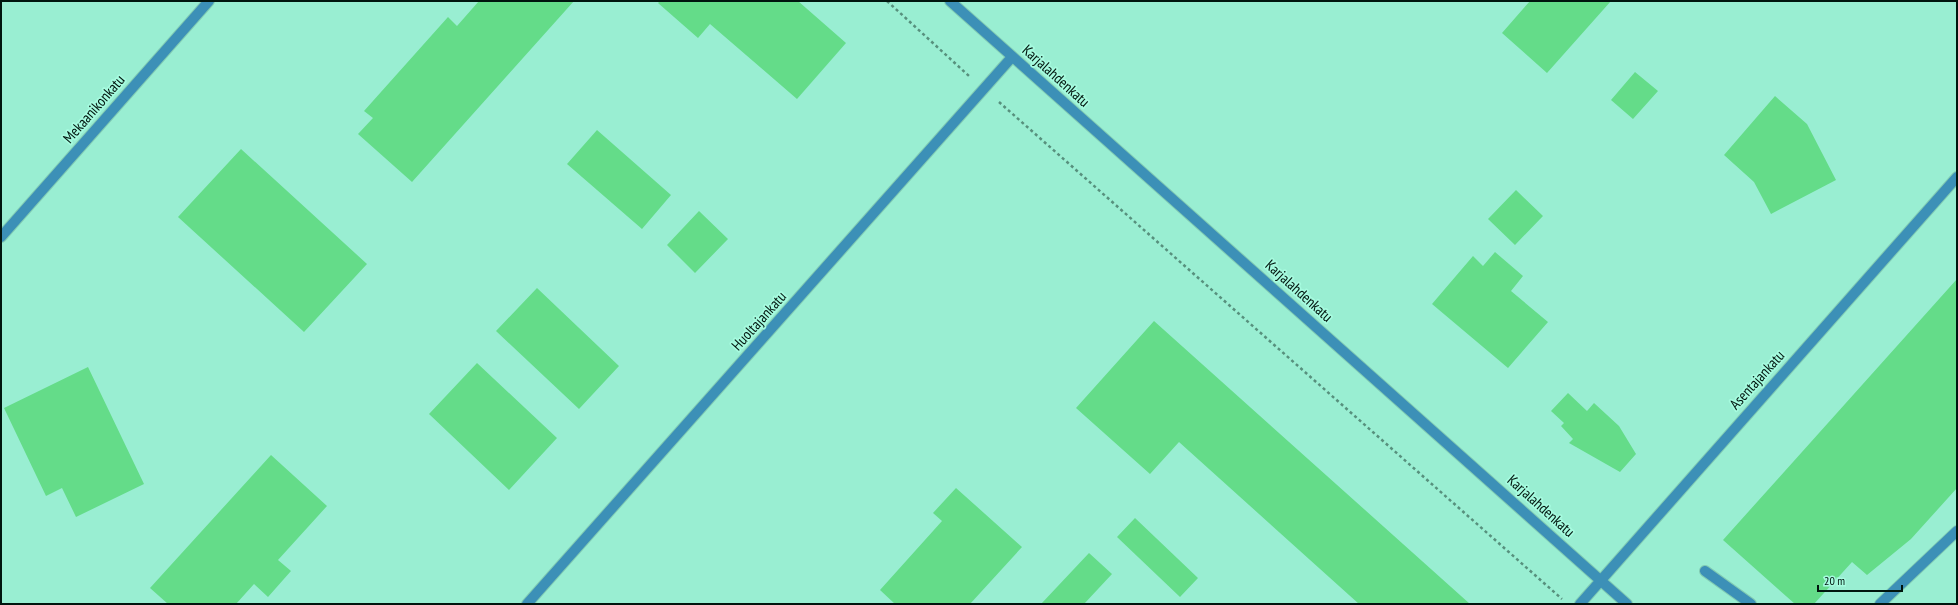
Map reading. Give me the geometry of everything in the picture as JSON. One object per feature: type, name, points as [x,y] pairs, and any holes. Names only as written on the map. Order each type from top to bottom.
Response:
[{"type":"street","name":"Mekaanikonkatu","points":[[1,237],[209,1]]},
{"type":"street","name":"Karjalahdenkatu","points":[[950,1],[1627,604]]},
{"type":"street","name":"Huoltajankatu","points":[[526,604],[1012,57]]},
{"type":"street","name":"Asentajankatu","points":[[1580,604],[1600,579],[1957,177]]},
{"type":"street","points":[[1880,604],[1957,531]]},
{"type":"street","points":[[1705,571],[1751,604]]},
{"type":"path","points":[[887,1],[984,90],[1568,604]]},
{"type":"building","points":[[479,1],[574,1],[412,182],[358,134],[373,118],[364,111],[448,17],[457,26]]},
{"type":"building","points":[[660,1],[798,1],[846,43],[797,99],[710,24],[698,38],[658,3]]},
{"type":"building","points":[[1530,1],[1611,1],[1547,73],[1502,33]]},
{"type":"building","points":[[1635,72],[1658,91],[1633,119],[1611,100]]},
{"type":"building","points":[[1775,96],[1807,124],[1836,180],[1771,214],[1754,182],[1724,155]]},
{"type":"building","points":[[597,130],[671,195],[642,229],[567,164]]},
{"type":"building","points":[[241,149],[367,264],[304,332],[178,217]]},
{"type":"building","points":[[1516,190],[1543,216],[1515,245],[1488,219]]},
{"type":"building","points":[[699,211],[728,239],[695,273],[667,245]]},
{"type":"building","points":[[1495,252],[1523,276],[1511,291],[1548,322],[1508,368],[1432,304],[1473,256],[1483,266]]},
{"type":"building","points":[[1957,279],[1957,488],[1911,539],[1867,575],[1852,562],[1814,604],[1795,604],[1723,540]]},
{"type":"building","points":[[537,288],[619,366],[579,409],[496,331]]},
{"type":"building","points":[[1154,321],[1470,604],[1359,604],[1179,442],[1150,474],[1076,408]]},
{"type":"building","points":[[477,363],[557,438],[509,490],[429,414]]},
{"type":"building","points":[[88,367],[144,484],[76,517],[62,488],[46,496],[4,408]]},
{"type":"building","points":[[1568,393],[1587,411],[1594,403],[1619,426],[1636,454],[1620,472],[1569,443],[1573,439],[1561,426],[1564,423],[1551,411]]},
{"type":"building","points":[[271,455],[327,506],[278,560],[291,571],[268,597],[254,584],[236,604],[168,604],[150,588]]},
{"type":"building","points":[[956,488],[1022,547],[970,604],[895,604],[880,590],[942,521],[933,513]]},
{"type":"building","points":[[1135,518],[1198,578],[1180,597],[1117,537]]},
{"type":"building","points":[[1089,553],[1112,574],[1084,604],[1041,604]]}]
